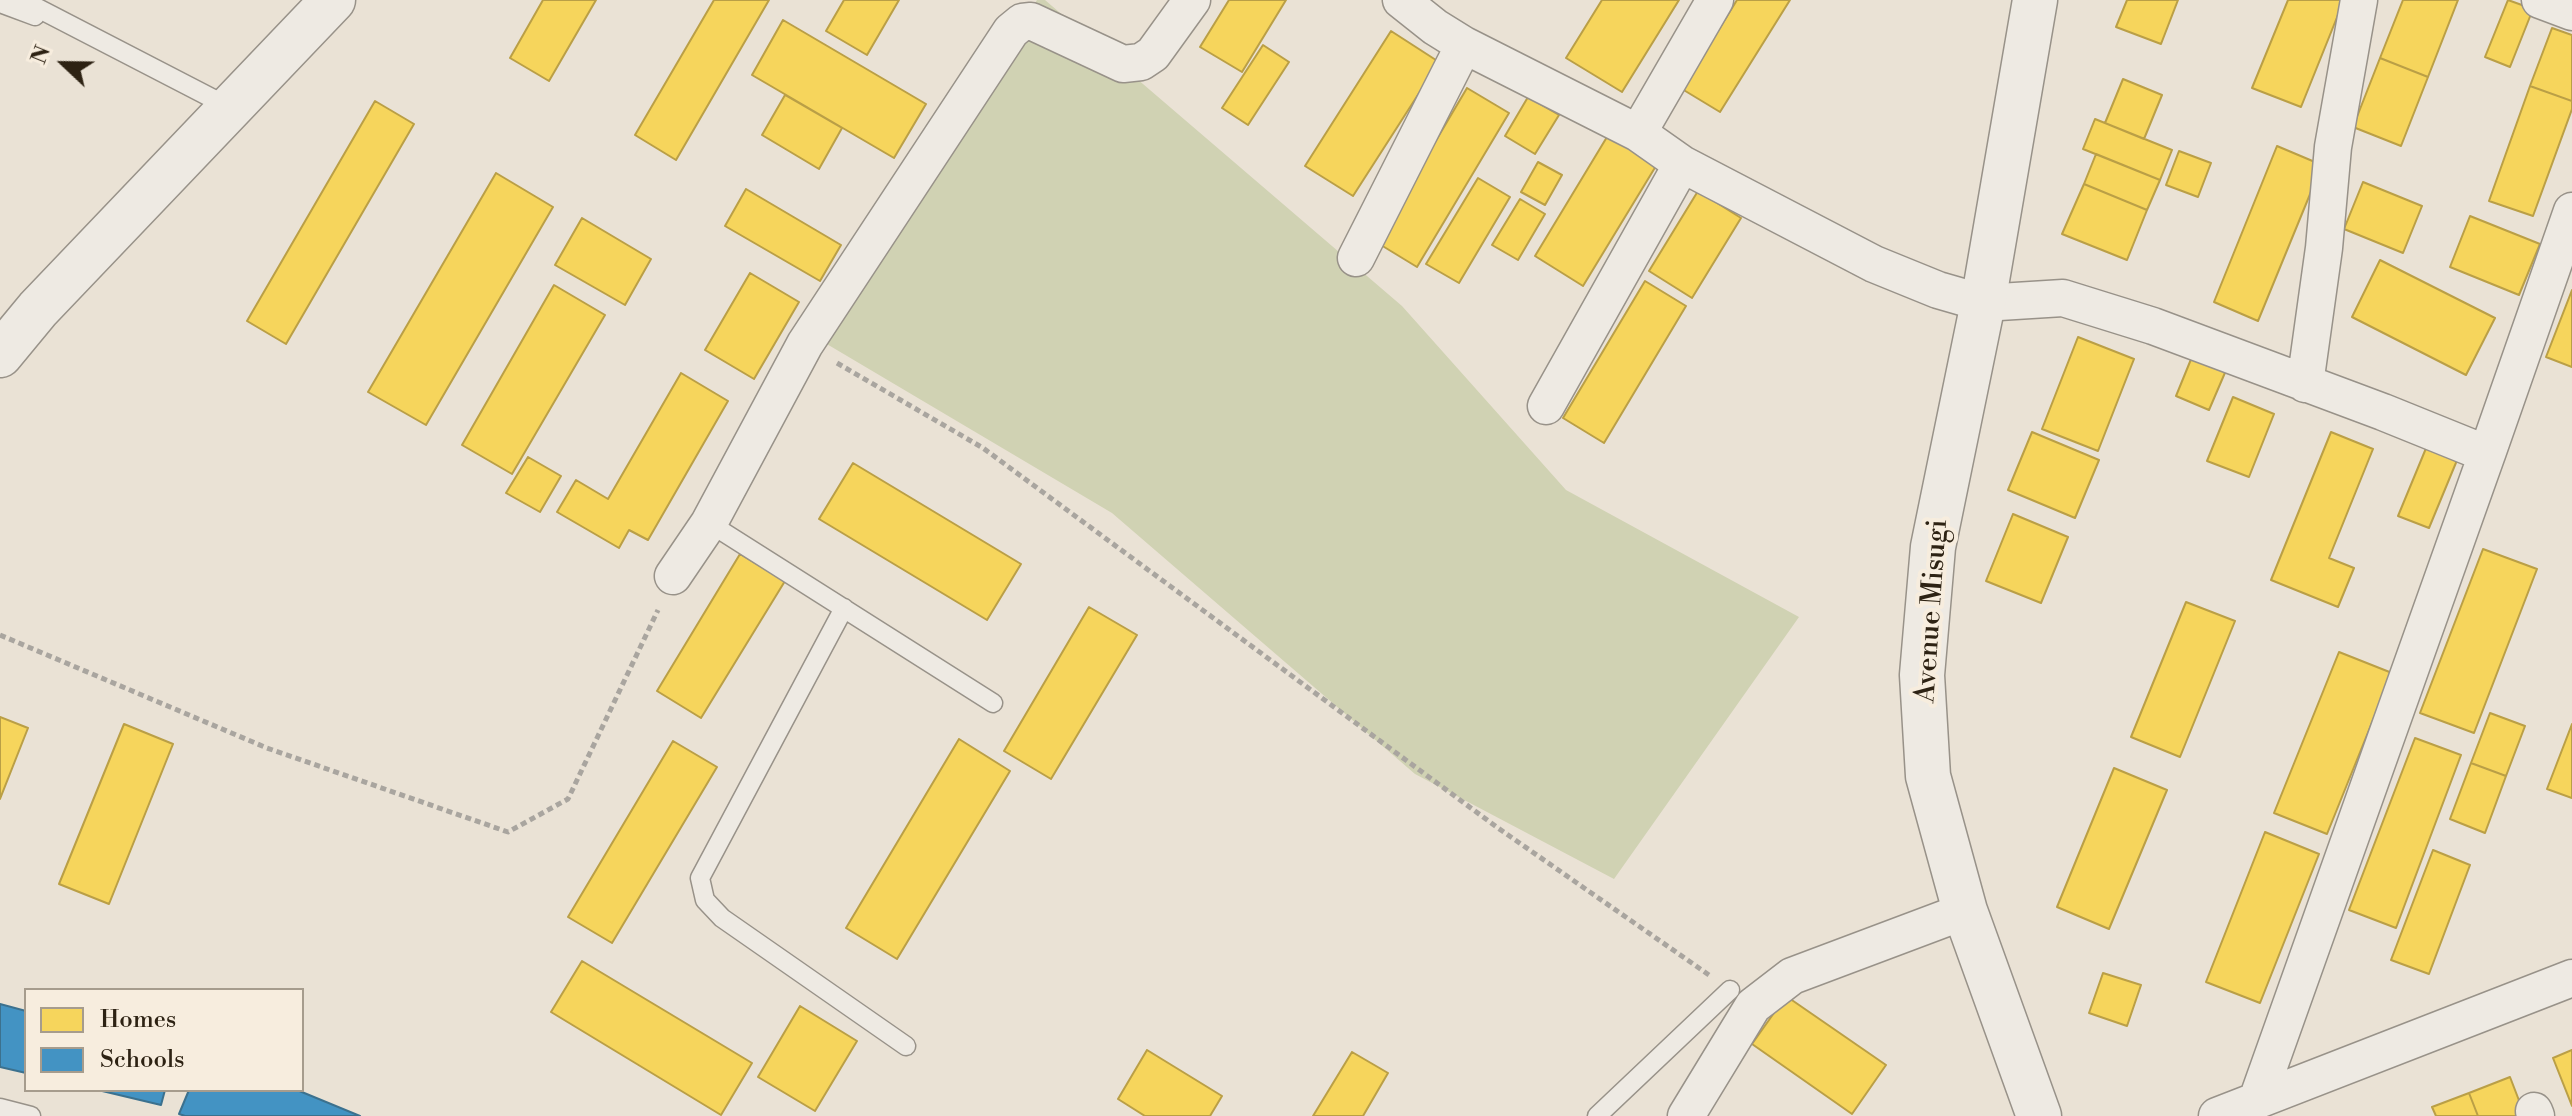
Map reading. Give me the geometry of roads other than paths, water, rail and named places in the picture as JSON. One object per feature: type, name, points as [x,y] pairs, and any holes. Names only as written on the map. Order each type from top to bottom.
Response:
[{"type":"street","points":[[0,355],[38,309],[333,0]]},
{"type":"street","points":[[673,576],[709,523],[805,344],[1011,31],[1022,22],[1031,21],[1123,64],[1141,62],[1153,54],[1192,0]]},
{"type":"street","points":[[1401,0],[1405,6],[1464,45],[1638,133],[1682,164],[1874,264],[1938,290],[1983,303],[2063,298],[2153,326],[2487,454]]},
{"type":"street","points":[[1638,133],[1715,0]]},
{"type":"street","name":"Avenue Misugi","points":[[2035,0],[1983,303],[1933,547],[1922,675],[1928,776],[1965,911],[2039,1116]]},
{"type":"street","points":[[2305,384],[2324,248],[2333,147],[2359,0]]},
{"type":"street","points":[[1356,258],[1464,45]]},
{"type":"street","points":[[1546,406],[1682,164]]},
{"type":"street","points":[[2257,1100],[2487,454],[2566,247],[2572,211]]},
{"type":"street","points":[[1686,1116],[1753,1006],[1792,976],[1965,911]]},
{"type":"street","points":[[2217,1116],[2571,976]]},
{"type":"lane","points":[[22,0],[231,108]]},
{"type":"lane","points":[[0,3],[91,37]]},
{"type":"lane","points":[[709,523],[993,703]]},
{"type":"lane","points":[[844,608],[700,878],[705,900],[722,918],[906,1046]]},
{"type":"lane","points":[[1597,1116],[1730,990]]},
{"type":"lane","points":[[0,1108],[31,1116]]}]
